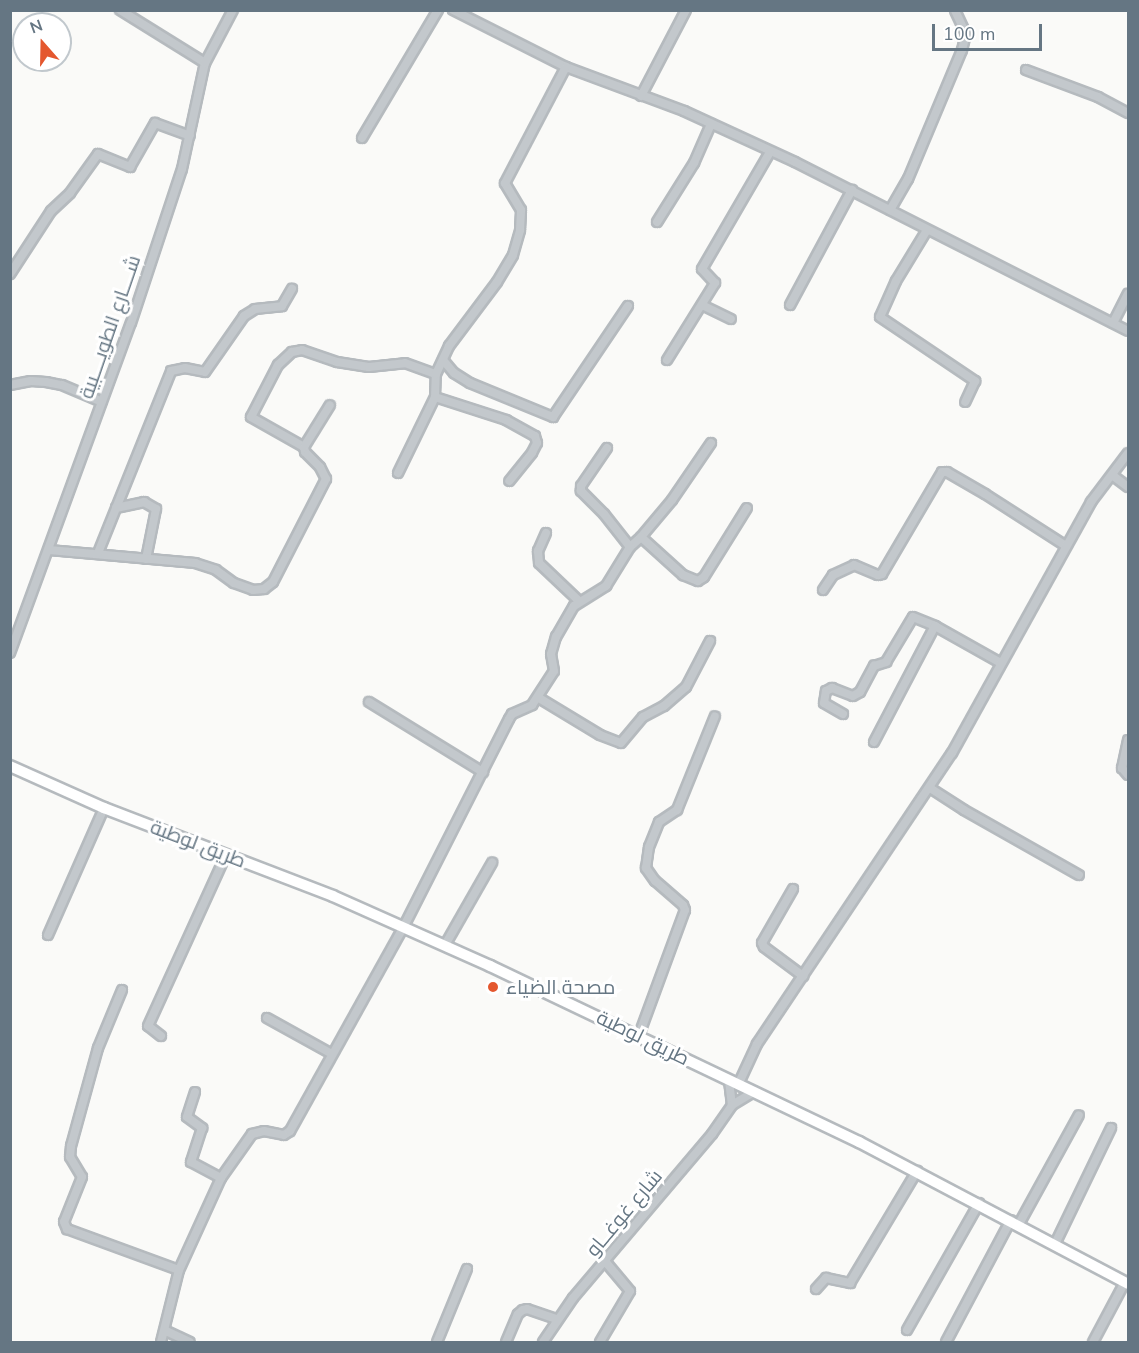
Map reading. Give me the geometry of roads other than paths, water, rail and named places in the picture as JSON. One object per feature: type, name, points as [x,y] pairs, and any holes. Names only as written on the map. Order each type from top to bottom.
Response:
[{"type":"main road","name":"طريق لوطية","points":[[10,766],[104,808],[226,855],[445,945],[639,1035],[917,1172],[1127,1283]]},
{"type":"street","points":[[120,10],[205,63]]},
{"type":"street","name":"شــــارع الطويــــبية","points":[[10,653],[102,402],[182,169],[205,63],[233,10]]},
{"type":"street","points":[[362,138],[438,10]]},
{"type":"street","points":[[453,10],[566,67],[711,124],[852,190],[1128,331]]},
{"type":"street","points":[[641,96],[686,10]]},
{"type":"street","points":[[890,210],[908,179],[964,44],[966,34],[955,10]]},
{"type":"street","points":[[398,473],[435,397],[436,374],[443,360],[458,333],[497,282],[513,255],[520,230],[521,210],[505,183],[566,67]]},
{"type":"street","points":[[1026,70],[1098,97],[1128,113]]},
{"type":"street","points":[[10,274],[51,211],[70,193],[98,154],[130,166],[154,123],[190,136]]},
{"type":"street","points":[[657,222],[694,163],[711,124]]},
{"type":"street","points":[[667,360],[715,283],[702,269],[770,152]]},
{"type":"street","points":[[790,304],[852,190]]},
{"type":"street","points":[[927,230],[896,281],[880,317],[975,381],[965,402]]},
{"type":"street","points":[[98,553],[171,371],[185,368],[205,372],[244,316],[255,309],[282,306],[292,290]]},
{"type":"street","points":[[1113,323],[1128,294]]},
{"type":"street","points":[[702,305],[731,320]]},
{"type":"street","points":[[443,360],[454,373],[470,383],[554,417],[628,306]]},
{"type":"street","points":[[49,549],[205,565],[253,590],[268,586],[273,582],[326,479],[321,466],[305,452],[304,447],[251,417],[278,365],[292,352],[302,350],[338,362],[369,367],[405,363],[436,374]]},
{"type":"street","points":[[10,385],[31,381],[46,382],[62,385],[102,402]]},
{"type":"street","points":[[435,397],[506,420],[535,436],[537,443],[532,453],[509,482]]},
{"type":"street","points":[[304,447],[330,405]]},
{"type":"street","points":[[161,1342],[166,1331],[179,1270],[221,1179],[252,1134],[264,1131],[284,1135],[288,1133],[404,927],[512,714],[532,705],[539,698],[554,671],[551,654],[556,637],[579,601],[606,586],[630,546],[641,537],[672,500],[711,443]]},
{"type":"street","points":[[607,448],[581,486],[581,491],[604,514],[630,546]]},
{"type":"street","points":[[732,1105],[734,1083],[757,1044],[930,788],[1091,502],[1128,453]]},
{"type":"street","points":[[823,590],[834,574],[854,565],[878,575],[882,574],[942,472],[947,472],[986,494],[1066,546]]},
{"type":"street","points":[[1112,475],[1128,487]]},
{"type":"street","points":[[116,508],[144,502],[156,509],[146,559]]},
{"type":"street","points":[[641,537],[683,575],[698,581],[704,578],[747,508]]},
{"type":"street","points":[[546,533],[538,551],[540,563],[579,601]]},
{"type":"street","points":[[843,714],[823,701],[826,691],[832,688],[853,696],[860,692],[874,666],[886,662],[913,618],[935,626],[1001,663]]},
{"type":"street","points":[[874,742],[935,626]]},
{"type":"street","points":[[539,698],[600,735],[622,743],[643,717],[664,706],[686,687],[710,641]]},
{"type":"street","points":[[369,702],[483,771]]},
{"type":"street","points":[[639,1035],[685,910],[683,905],[656,881],[646,868],[649,847],[655,826],[677,810],[715,716]]},
{"type":"street","points":[[1128,740],[1122,768],[1128,775]]},
{"type":"street","points":[[930,788],[1079,875]]},
{"type":"street","points":[[48,935],[104,808]]},
{"type":"street","points":[[160,1036],[148,1026],[226,855]]},
{"type":"street","points":[[445,945],[492,863]]},
{"type":"street","points":[[793,889],[762,943],[764,947],[803,976]]},
{"type":"street","points":[[122,990],[98,1048],[71,1146],[70,1157],[82,1177],[64,1222],[67,1229],[179,1270]]},
{"type":"street","points":[[267,1018],[332,1054]]},
{"type":"street","points":[[195,1092],[187,1117],[202,1129],[191,1162],[221,1179]]},
{"type":"street","points":[[732,1105],[753,1092]]},
{"type":"street","name":"شارع غوغــاو","points":[[543,1342],[556,1319],[712,1134],[732,1105]]},
{"type":"street","points":[[946,1342],[1079,1115]]},
{"type":"street","points":[[1055,1244],[1111,1128]]},
{"type":"street","points":[[816,1289],[826,1278],[850,1283],[917,1172]]},
{"type":"street","points":[[907,1330],[979,1203]]},
{"type":"street","points":[[600,1342],[630,1291],[605,1262]]},
{"type":"street","points":[[437,1342],[467,1269]]},
{"type":"street","points":[[1093,1342],[1127,1283]]},
{"type":"street","points":[[506,1342],[518,1314],[527,1308],[556,1319]]},
{"type":"street","points":[[166,1331],[190,1342]]},
{"type":"place","name":"مصحة الضياء","points":[[493,987]]}]
